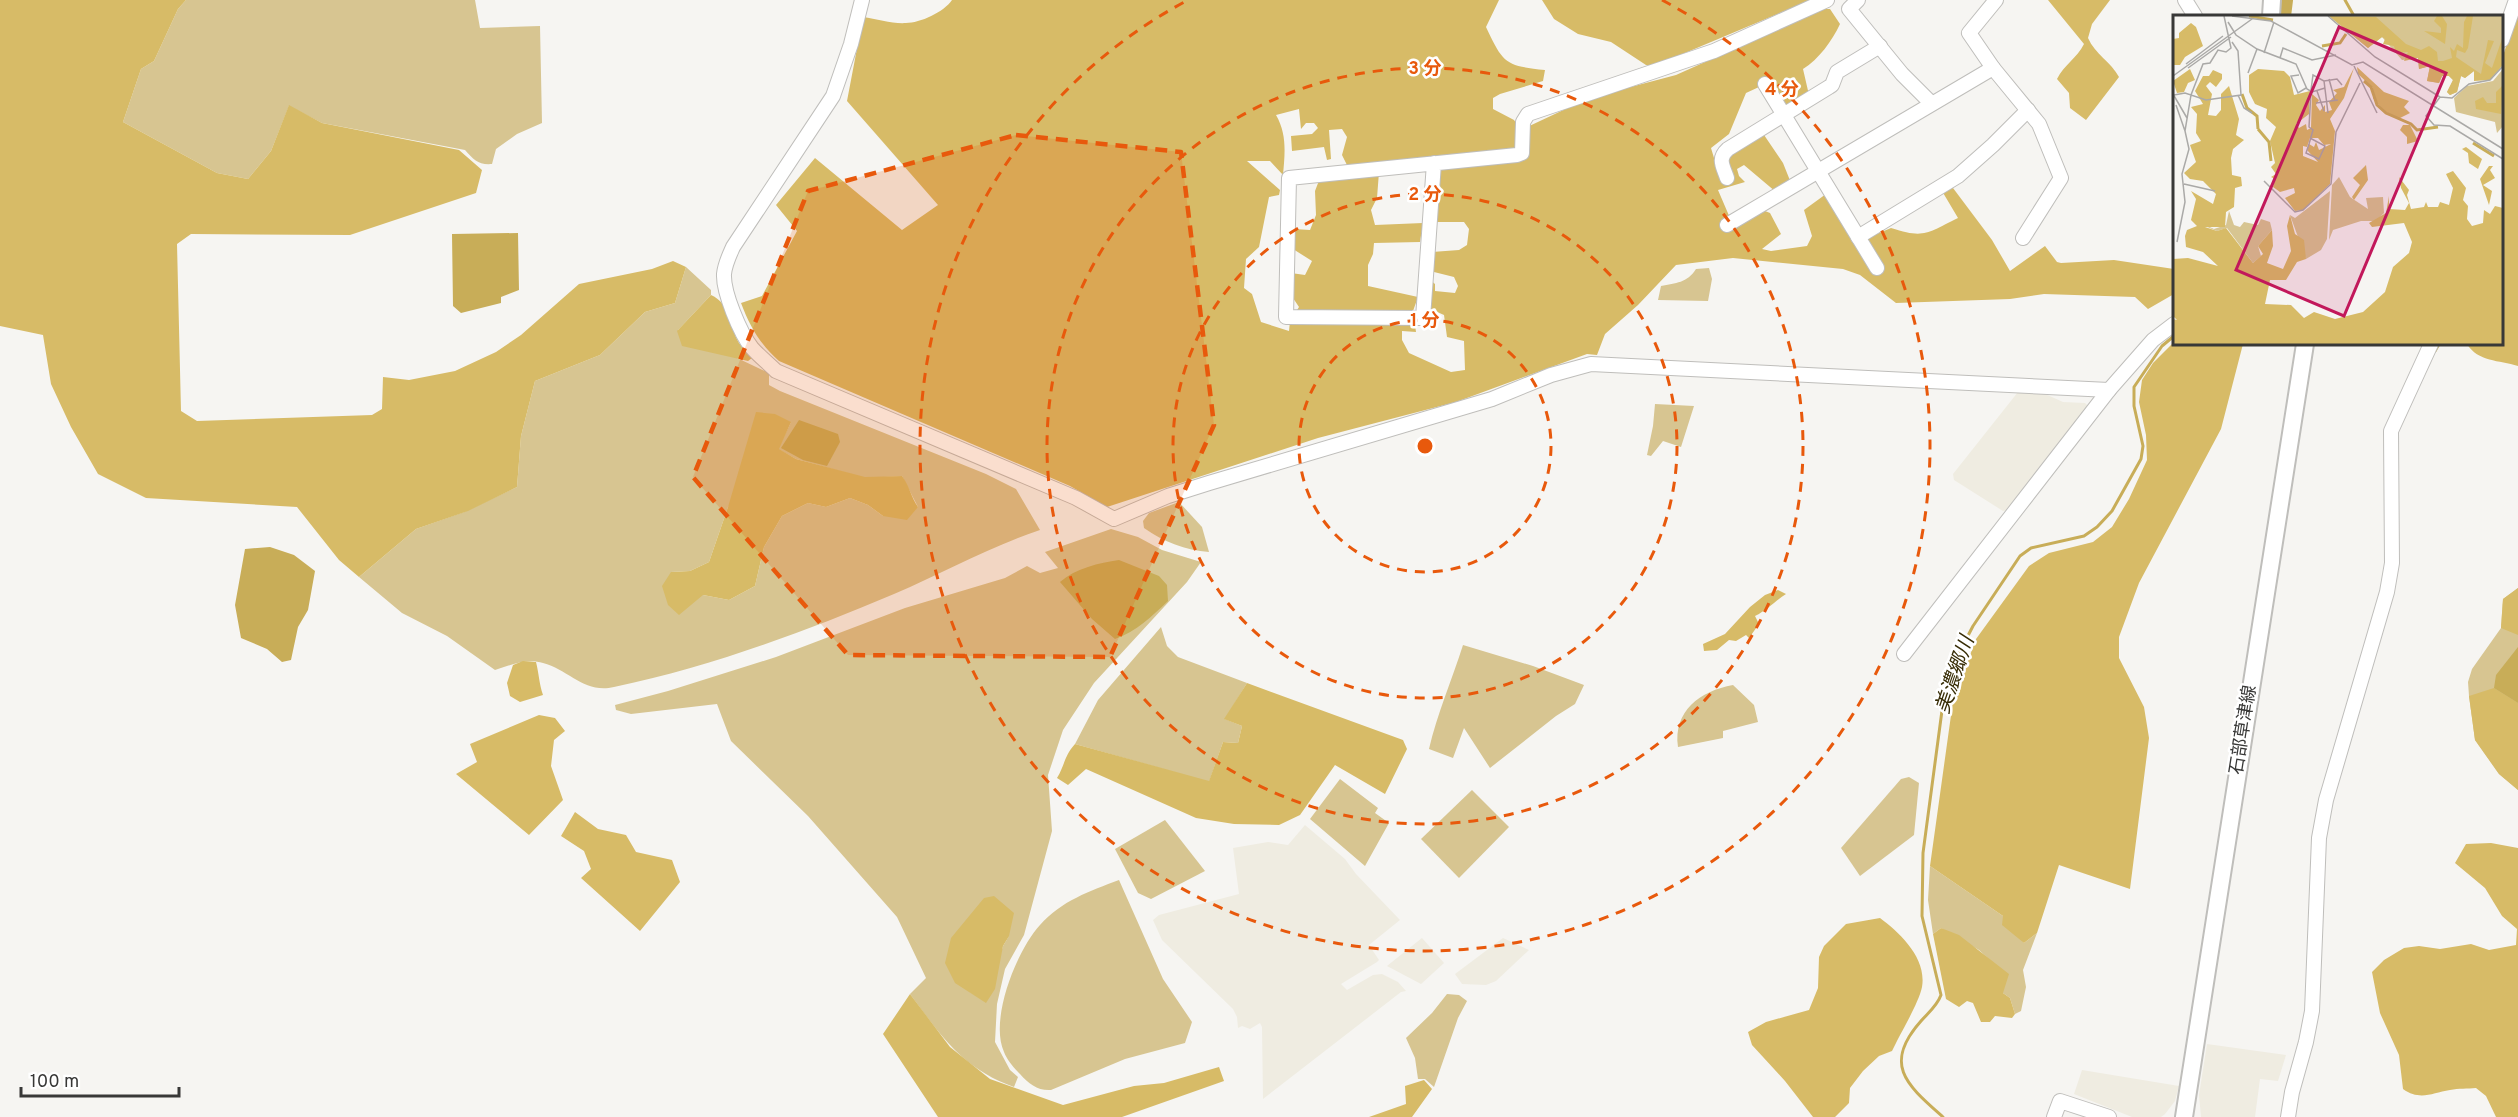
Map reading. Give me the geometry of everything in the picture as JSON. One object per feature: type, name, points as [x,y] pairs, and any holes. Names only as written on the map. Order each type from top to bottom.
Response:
[{"type":"main road","points":[[2271,15],[2272,0]]},
{"type":"main road","name":"石部草津線","points":[[2184,1117],[2305,345]]},
{"type":"street","points":[[862,0],[851,44],[833,96],[733,247],[726,262],[725,286],[740,327],[751,346],[776,371],[1076,498],[1113,519],[1189,490],[1492,399],[1551,375],[1591,364],[2109,390]]},
{"type":"street","points":[[1434,163],[1423,318],[1286,317],[1290,178],[1434,163],[1517,155],[1522,153],[1523,122],[1528,114],[1714,51],[1827,0]]},
{"type":"street","points":[[1996,0],[1970,33],[2042,130],[2061,178],[2023,238]]},
{"type":"street","points":[[2185,0],[2194,15]]},
{"type":"street","points":[[2503,37],[2516,0]]},
{"type":"street","points":[[1849,3],[1880,46],[1931,103]]},
{"type":"street","points":[[1727,178],[1720,160],[1721,155],[1740,140],[1833,85],[1837,72],[1880,46]]},
{"type":"street","points":[[1727,225],[1994,68]]},
{"type":"street","points":[[1765,84],[1877,268]]},
{"type":"street","points":[[1858,237],[1958,176],[2028,110]]},
{"type":"street","points":[[1904,654],[2109,390],[2149,344],[2173,326]]},
{"type":"street","points":[[2288,1117],[2292,1092],[2313,1011],[2319,838],[2326,800],[2387,592],[2392,563],[2391,431],[2431,345]]},
{"type":"street","points":[[2054,1117],[2060,1101],[2109,1117]]},
{"type":"highlighted area","points":[[1016,135],[1181,152],[1214,425],[1110,657],[848,655],[693,477],[808,191]]},
{"type":"shaded area","points":[[0,0],[186,0],[178,9],[154,61],[141,69],[123,122],[217,173],[248,179],[271,151],[289,105],[322,123],[459,150],[482,170],[476,193],[350,235],[191,234],[177,244],[181,411],[197,421],[372,415],[382,409],[383,377],[409,380],[455,371],[496,352],[521,335],[579,284],[652,269],[673,261],[686,267],[675,303],[645,312],[600,355],[535,381],[521,436],[517,487],[468,511],[416,529],[359,577],[339,560],[297,507],[146,498],[98,474],[71,427],[51,384],[43,335],[0,326]]},
{"type":"shaded area","points":[[186,0],[475,0],[480,28],[540,26],[542,123],[517,134],[496,149],[492,164],[483,164],[471,157],[465,150],[322,123],[289,106],[271,151],[248,179],[217,173],[123,122],[141,69],[154,61],[178,9]]},
{"type":"shaded area","points":[[952,0],[1499,0],[1486,27],[1497,48],[1513,64],[1545,70],[1543,81],[1493,98],[1493,109],[1514,120],[1521,130],[1589,98],[1676,75],[1824,9],[1830,9],[1840,24],[1825,49],[1803,69],[1809,95],[1786,108],[1772,81],[1746,93],[1729,134],[1711,148],[1717,168],[1724,157],[1762,132],[1783,163],[1791,183],[1776,192],[1744,165],[1737,169],[1739,176],[1745,182],[1718,190],[1730,218],[1760,209],[1770,213],[1781,234],[1762,249],[1771,251],[1807,246],[1812,236],[1804,210],[1826,194],[1865,239],[1891,228],[1919,234],[1932,231],[1958,218],[1942,191],[1950,184],[1992,240],[2010,271],[2045,246],[2057,262],[2061,263],[2114,260],[2173,269],[2173,295],[2148,309],[2135,297],[2044,294],[2010,299],[1896,303],[1860,275],[1843,269],[1733,258],[1676,265],[1638,305],[1605,334],[1597,355],[1587,354],[1456,402],[1318,438],[1107,507],[1070,486],[779,361],[756,335],[741,303],[762,296],[797,231],[776,205],[815,158],[902,230],[938,205],[847,101],[863,17],[896,23],[912,23],[943,9]],"holes":[[[1299,109],[1301,129],[1306,123],[1314,123],[1318,128],[1312,134],[1291,136],[1292,151],[1324,147],[1327,160],[1331,159],[1329,130],[1342,129],[1347,137],[1342,155],[1347,165],[1438,158],[1436,222],[1464,222],[1469,229],[1467,245],[1459,250],[1432,252],[1430,271],[1454,277],[1458,286],[1455,293],[1435,291],[1435,284],[1428,278],[1426,307],[1444,315],[1447,337],[1464,341],[1465,370],[1451,372],[1409,353],[1402,340],[1402,331],[1416,332],[1413,311],[1418,297],[1368,286],[1368,265],[1373,254],[1374,243],[1420,242],[1423,223],[1375,225],[1371,210],[1377,198],[1379,172],[1320,178],[1315,191],[1316,215],[1310,230],[1294,229],[1293,249],[1312,261],[1305,275],[1291,273],[1291,295],[1299,307],[1290,321],[1289,331],[1261,322],[1252,294],[1244,288],[1246,259],[1259,247],[1269,197],[1279,195],[1280,190],[1247,161],[1270,161],[1283,175],[1284,137],[1276,115]]]},
{"type":"shaded area","points":[[1542,0],[1811,0],[1654,66],[1646,65],[1611,42],[1578,34],[1554,19]]},
{"type":"shaded area","points":[[2048,0],[2110,0],[2092,24],[2088,38],[2119,77],[2086,120],[2070,108],[2069,93],[2057,79],[2084,44]]},
{"type":"shaded area","points":[[2518,9],[2518,366],[2490,360],[2477,354],[2468,345],[2503,345],[2503,56]]},
{"type":"shaded area","points":[[518,233],[519,290],[501,297],[501,303],[461,313],[453,306],[452,234]]},
{"type":"shaded area","points":[[686,267],[711,290],[711,295],[678,330],[769,373],[769,385],[780,391],[986,474],[1016,489],[1040,530],[984,552],[894,594],[791,635],[686,669],[604,688],[586,684],[552,666],[531,661],[495,670],[447,636],[402,613],[359,577],[416,529],[464,512],[517,487],[521,436],[535,381],[600,355],[645,312],[675,303]],"holes":[[[791,422],[778,449],[796,459],[865,478],[902,476],[918,507],[883,516],[868,505],[850,498],[826,507],[808,503],[782,516],[764,547],[755,586],[729,600],[703,595],[671,572],[690,571],[709,562],[728,507]]]},
{"type":"shaded area","points":[[1709,268],[1712,279],[1708,301],[1658,300],[1661,286],[1685,280],[1696,269]]},
{"type":"shaded area","points":[[711,295],[718,299],[726,309],[739,343],[752,358],[748,361],[682,346],[677,331]]},
{"type":"shaded area","points":[[2173,343],[2173,345],[2243,345],[2221,429],[2139,583],[2119,637],[2119,658],[2144,707],[2149,738],[2130,889],[2059,865],[2037,933],[2024,943],[2002,925],[2003,916],[1930,866],[1953,701],[1976,639],[2029,566],[2049,553],[2093,542],[2112,527],[2129,499],[2147,460],[2146,435],[2139,402],[2142,380],[2153,363]]},
{"type":"shaded area","points":[[2018,392],[2043,393],[2063,402],[2085,403],[2090,408],[2010,510],[2003,511],[1954,480],[1953,474]]},
{"type":"shaded area","points":[[1655,404],[1694,406],[1681,447],[1663,441],[1651,456],[1647,455]]},
{"type":"shaded area","points":[[756,412],[775,414],[791,422],[779,449],[796,459],[865,477],[902,476],[918,507],[907,520],[883,516],[868,505],[850,498],[826,507],[808,503],[782,516],[764,547],[755,586],[729,600],[703,595],[679,615],[668,605],[662,586],[671,572],[690,571],[709,562]]},
{"type":"shaded area","points":[[799,420],[838,434],[840,442],[827,466],[803,460],[781,448]]},
{"type":"shaded area","points":[[1179,502],[1202,527],[1209,552],[1175,544],[1144,528],[1143,521],[1149,513]]},
{"type":"shaded area","points":[[1111,529],[1138,537],[1162,550],[1201,562],[1187,582],[1094,683],[1063,730],[1048,775],[1052,831],[1024,935],[1005,969],[997,1004],[995,1042],[1010,1070],[1018,1077],[1014,1087],[996,1080],[967,1061],[954,1050],[932,1024],[910,994],[926,978],[897,917],[808,816],[731,741],[717,704],[631,714],[616,710],[615,705],[776,657],[905,608],[1005,578],[1027,566],[1040,573],[1058,568],[1045,552]],"holes":[[[1009,936],[1003,946],[986,1002],[970,992]]]},
{"type":"shaded area","points":[[270,547],[294,555],[315,571],[308,610],[298,627],[291,660],[282,662],[267,649],[241,638],[235,605],[245,549]]},
{"type":"shaded area","points":[[1119,560],[1159,576],[1167,585],[1168,601],[1137,628],[1115,639],[1092,619],[1060,582],[1080,570]]},
{"type":"shaded area","points":[[2518,588],[2518,790],[2499,774],[2475,740],[2468,682],[2472,669],[2501,628],[2503,599]]},
{"type":"shaded area","points":[[2518,588],[2518,635],[2501,628],[2503,599]]},
{"type":"shaded area","points":[[1778,590],[1786,594],[1755,616],[1759,624],[1749,638],[1746,635],[1736,641],[1729,640],[1717,650],[1704,651],[1703,644],[1725,634],[1750,607],[1765,595]]},
{"type":"shaded area","points":[[1161,627],[1167,646],[1178,657],[1247,683],[1225,719],[1242,726],[1238,743],[1223,742],[1209,782],[1075,744],[1098,700]]},
{"type":"shaded area","points":[[1463,645],[1533,666],[1584,685],[1575,704],[1556,716],[1490,768],[1464,728],[1453,758],[1429,749]]},
{"type":"shaded area","points":[[2518,647],[2518,703],[2494,688],[2496,675]]},
{"type":"shaded area","points":[[523,661],[536,662],[543,695],[520,702],[510,696],[507,683],[513,665]]},
{"type":"shaded area","points":[[1247,683],[1403,740],[1407,749],[1385,794],[1335,765],[1300,815],[1279,825],[1234,824],[1196,818],[1086,769],[1068,785],[1057,778],[1075,744],[1209,781],[1223,742],[1238,743],[1242,726],[1224,719]]},
{"type":"shaded area","points":[[1733,685],[1754,705],[1758,722],[1723,731],[1723,738],[1678,747],[1680,723],[1691,705],[1710,692]]},
{"type":"shaded area","points":[[2494,688],[2518,703],[2518,790],[2499,774],[2475,740],[2469,696]]},
{"type":"shaded area","points":[[539,715],[555,718],[565,731],[554,740],[551,766],[563,800],[529,835],[456,774],[477,762],[470,744]]},
{"type":"shaded area","points":[[1909,777],[1919,783],[1914,835],[1860,876],[1841,848],[1901,779]]},
{"type":"shaded area","points":[[1340,779],[1378,808],[1375,813],[1389,823],[1365,866],[1310,819]]},
{"type":"shaded area","points":[[1472,790],[1509,827],[1459,878],[1421,839]]},
{"type":"shaded area","points":[[575,812],[598,829],[626,835],[636,852],[672,860],[680,882],[640,931],[581,878],[591,869],[584,851],[561,836]]},
{"type":"shaded area","points":[[1165,820],[1205,871],[1151,899],[1138,893],[1115,849]]},
{"type":"shaded area","points":[[1305,825],[1345,859],[1356,874],[1400,920],[1369,945],[1379,960],[1341,984],[1347,990],[1373,975],[1382,974],[1398,982],[1406,991],[1401,992],[1263,1099],[1262,1027],[1260,1023],[1250,1029],[1242,1026],[1238,1028],[1237,1017],[1233,1009],[1162,940],[1153,920],[1159,915],[1239,894],[1233,848],[1268,842],[1288,845]]},
{"type":"shaded area","points":[[2491,843],[2518,848],[2518,1117],[2496,1117],[2486,1096],[2476,1088],[2453,1089],[2421,1095],[2409,1093],[2403,1089],[2399,1055],[2380,1013],[2372,972],[2384,960],[2404,948],[2419,946],[2440,949],[2471,944],[2489,950],[2516,945],[2517,929],[2502,916],[2485,888],[2455,863],[2466,844]]},
{"type":"shaded area","points":[[1930,866],[2003,916],[2024,943],[2037,933],[2023,970],[2026,987],[2021,1011],[2015,1014],[2010,998],[2003,993],[1991,961],[1979,950],[1941,928],[1933,934],[1928,900]]},
{"type":"shaded area","points":[[1119,880],[1163,979],[1192,1022],[1185,1043],[1125,1059],[1051,1090],[1038,1088],[1027,1081],[1011,1064],[1000,1038],[1003,1004],[1015,967],[1031,936],[1057,909],[1097,888]]},
{"type":"shaded area","points":[[994,896],[1014,913],[1009,936],[1003,946],[995,989],[986,1003],[955,983],[945,963],[951,938],[984,898]]},
{"type":"shaded area","points":[[1880,918],[1896,931],[1916,956],[1922,976],[1920,993],[1892,1051],[1879,1056],[1863,1071],[1850,1088],[1849,1103],[1835,1117],[1813,1117],[1785,1081],[1752,1045],[1748,1032],[1766,1022],[1809,1010],[1818,988],[1819,957],[1824,946],[1846,924]]},
{"type":"shaded area","points":[[1941,928],[1959,935],[2009,974],[2003,993],[2010,998],[2015,1014],[2012,1018],[1995,1016],[1990,1022],[1981,1022],[1973,1003],[1967,1001],[1959,1007],[1946,999],[1933,934]]},
{"type":"shaded area","points":[[1422,938],[1444,963],[1421,984],[1387,966]]},
{"type":"shaded area","points":[[1503,938],[1529,950],[1496,981],[1486,985],[1462,984],[1455,974]]},
{"type":"shaded area","points":[[910,994],[950,1047],[990,1079],[1063,1105],[1134,1086],[1164,1083],[1219,1067],[1224,1081],[1122,1117],[938,1117],[883,1034]]},
{"type":"shaded area","points":[[1447,994],[1459,995],[1467,1001],[1458,1018],[1434,1087],[1425,1079],[1418,1079],[1415,1058],[1406,1038],[1432,1013]]},
{"type":"shaded area","points":[[2207,1044],[2286,1055],[2278,1081],[2260,1079],[2255,1117],[2201,1117],[2199,1095]]},
{"type":"shaded area","points":[[2082,1070],[2179,1086],[2175,1101],[2161,1117],[2132,1117],[2074,1094]]},
{"type":"shaded area","points":[[1424,1080],[1432,1089],[1412,1117],[1369,1117],[1406,1104],[1405,1086]]},
{"type":"waterway","name":"美濃郷川","points":[[2281,15],[2283,0]]},
{"type":"waterway","points":[[2345,0],[2353,15]]},
{"type":"waterway","name":"美濃郷川","points":[[1943,1117],[1910,1084],[1901,1062],[1909,1036],[1935,1006],[1941,995],[1922,916],[1923,853],[1943,703],[1960,651],[1973,626],[2020,556],[2031,548],[2084,536],[2097,527],[2112,511],[2141,459],[2143,446],[2134,406],[2134,387],[2162,346],[2173,337]]},
{"type":"waterway","points":[[2435,351],[2438,345]]}]
